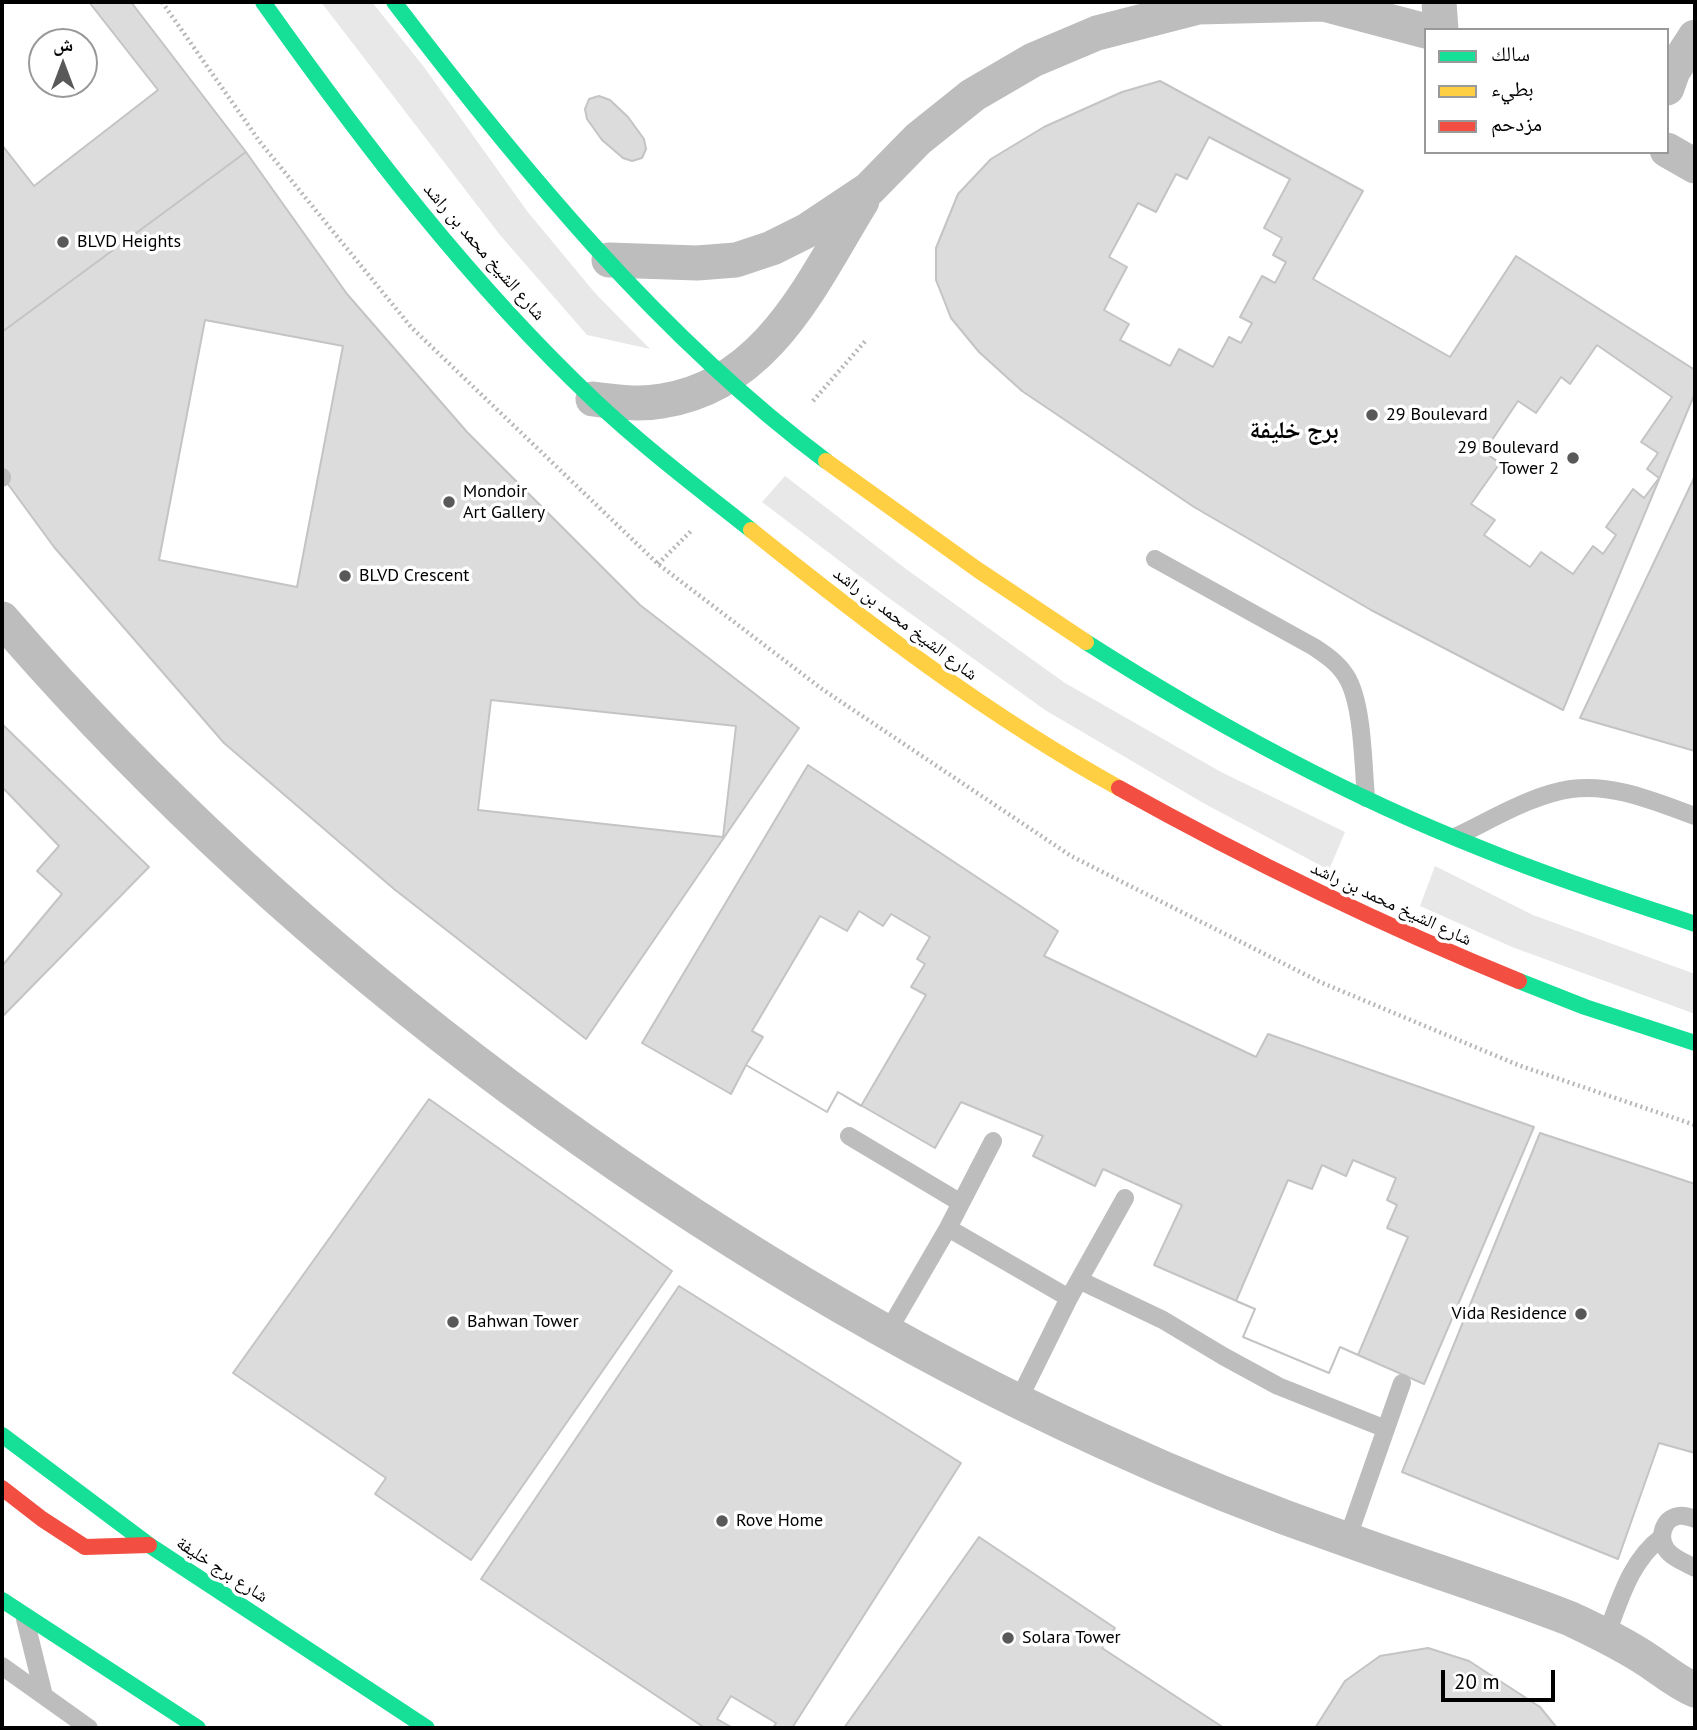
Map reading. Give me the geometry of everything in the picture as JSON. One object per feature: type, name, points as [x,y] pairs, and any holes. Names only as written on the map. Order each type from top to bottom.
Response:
[{"type":"main road","name":"شارع الشيخ محمد بن راشد","points":[[263,2],[371,150],[436,229],[503,306],[593,399],[863,619],[1004,721],[1152,808],[1354,910],[1494,972],[1638,1026],[1695,1043]]},
{"type":"main road","points":[[394,2],[489,121],[608,260],[728,379],[787,431],[952,552],[1106,656],[1191,706],[1366,798],[1453,837],[1575,884],[1695,924]]},
{"type":"main road","name":"شارع برج خليفة","points":[[2,1435],[149,1545],[427,1728]]},
{"type":"main road","points":[[2,1488],[85,1547],[149,1545]]},
{"type":"main road","points":[[2,1600],[198,1728]]},
{"type":"street","points":[[1439,2],[1441,28]]},
{"type":"street","points":[[608,260],[698,263],[736,260],[772,248],[806,232],[869,189],[927,131],[973,95],[1033,60],[1097,33],[1200,4],[1322,3],[1424,30]]},
{"type":"street","points":[[1669,84],[1673,71],[1695,37]]},
{"type":"street","points":[[1669,89],[1684,79],[1695,66]]},
{"type":"street","points":[[1669,151],[1695,166]]},
{"type":"street","points":[[593,399],[627,403],[662,401],[696,393],[728,379],[753,359],[796,309],[869,189]]},
{"type":"street","points":[[2,619],[138,768],[222,849],[429,1027],[578,1138],[654,1190],[810,1289],[887,1333],[1018,1401],[1181,1476],[1348,1540],[1534,1605],[1606,1636],[1692,1691]]},
{"type":"lane","points":[[1155,559],[1332,659],[1346,676],[1355,697],[1366,798]]},
{"type":"lane","points":[[1453,837],[1542,797],[1571,789],[1616,791],[1695,816]]},
{"type":"lane","points":[[849,1136],[961,1203]]},
{"type":"lane","points":[[887,1333],[948,1228],[993,1141]]},
{"type":"lane","points":[[1018,1401],[1069,1298],[1125,1198]]},
{"type":"lane","points":[[948,1228],[1069,1298]]},
{"type":"lane","points":[[1079,1280],[1163,1320],[1278,1386],[1386,1429]]},
{"type":"lane","points":[[1348,1540],[1402,1382]]},
{"type":"lane","points":[[1695,1519],[1678,1516],[1670,1520],[1663,1528],[1662,1537],[1664,1547],[1671,1554],[1695,1568]]},
{"type":"lane","points":[[1606,1636],[1633,1570],[1650,1546],[1662,1537]]},
{"type":"lane","points":[[24,1616],[44,1696]]},
{"type":"lane","points":[[2,1666],[89,1728]]},
{"type":"path","points":[[787,431],[867,339]]},
{"type":"path","points":[[658,564],[718,503]]},
{"type":"shaded area","points":[[321,2],[372,2],[424,67],[527,211],[595,293],[650,349],[587,335],[500,235]]},
{"type":"shaded area","points":[[785,476],[906,569],[1065,683],[1221,772],[1345,832],[1329,870],[1205,804],[1045,710],[886,596],[762,502]]},
{"type":"shaded area","points":[[1435,866],[1533,915],[1695,974],[1695,1014],[1512,947],[1420,906]]},
{"type":"building","name":"BLVD Heights","points":[[2,2],[131,2],[246,152],[2,332]]},
{"type":"building","points":[[2,2],[89,2],[158,90],[34,186],[2,145]]},
{"type":"building","name":"29 Boulevard","points":[[1160,81],[1363,191],[1313,279],[1450,357],[1516,256],[1695,370],[1695,393],[1563,710],[1371,610],[1194,507],[1022,391],[979,352],[951,318],[936,280],[936,248],[958,194],[991,159],[1044,127],[1122,92]]},
{"type":"building","points":[[599,96],[610,100],[628,117],[644,139],[646,149],[642,158],[632,161],[623,158],[602,140],[587,119],[585,109],[589,99]]},
{"type":"building","points":[[1209,137],[1290,179],[1264,228],[1282,238],[1273,255],[1286,262],[1275,283],[1262,276],[1240,317],[1252,323],[1241,343],[1229,337],[1213,367],[1179,349],[1170,366],[1120,340],[1129,324],[1104,310],[1127,267],[1109,257],[1138,203],[1156,212],[1176,174],[1187,179]]},
{"type":"building","name":"BLVD Crescent","points":[[246,152],[347,294],[467,432],[640,605],[799,728],[586,1039],[394,889],[224,743],[54,547],[2,476],[2,332]]},
{"type":"building","points":[[205,320],[343,346],[297,587],[159,560]]},
{"type":"building","name":"29 Boulevard Tower 2","points":[[1597,345],[1672,397],[1641,442],[1658,453],[1647,469],[1659,478],[1644,498],[1633,489],[1606,527],[1616,535],[1603,554],[1593,546],[1573,574],[1541,552],[1530,567],[1484,535],[1495,520],[1471,504],[1500,463],[1484,452],[1518,401],[1536,413],[1561,377],[1570,384]]},
{"type":"building","points":[[1695,476],[1695,751],[1580,718]]},
{"type":"building","points":[[491,700],[736,726],[723,837],[478,810]]},
{"type":"building","points":[[2,724],[149,867],[2,1017]]},
{"type":"building","points":[[808,765],[1058,931],[1044,956],[1256,1057],[1268,1034],[1534,1127],[1424,1384],[1340,1347],[1329,1373],[1243,1337],[1255,1309],[1154,1265],[1182,1205],[1103,1169],[1095,1186],[1033,1156],[1043,1136],[961,1102],[935,1148],[838,1092],[827,1112],[746,1065],[731,1094],[642,1043]]},
{"type":"building","points":[[2,787],[59,846],[37,871],[62,894],[2,966]]},
{"type":"building","points":[[859,911],[883,926],[891,914],[930,937],[917,959],[925,964],[911,987],[926,995],[861,1106],[838,1092],[827,1112],[746,1065],[763,1037],[752,1031],[820,916],[847,931]]},
{"type":"building","name":"Bahwan Tower","points":[[429,1099],[672,1271],[471,1560],[375,1494],[386,1478],[233,1373]]},
{"type":"building","name":"Vida Residence","points":[[1540,1133],[1695,1184],[1695,1453],[1659,1443],[1618,1559],[1402,1472]]},
{"type":"building","points":[[1353,1160],[1396,1178],[1387,1200],[1397,1205],[1387,1228],[1408,1237],[1358,1355],[1340,1347],[1329,1373],[1243,1337],[1255,1309],[1236,1301],[1288,1180],[1312,1189],[1322,1165],[1346,1176]]},
{"type":"building","name":"Rove Home","points":[[679,1286],[961,1463],[792,1728],[705,1728],[481,1579]]},
{"type":"building","name":"Solara Tower","points":[[979,1537],[1115,1628],[1102,1648],[1224,1728],[844,1728]]},
{"type":"building","points":[[1428,1648],[1469,1661],[1540,1707],[1557,1728],[1315,1728],[1345,1681],[1380,1656]]},
{"type":"building","points":[[731,1696],[776,1723],[773,1728],[733,1728],[717,1719]]},
{"type":"traffic: fast","points":[[263,2],[339,107],[419,210],[504,308],[595,401],[751,530]]},
{"type":"traffic: fast","points":[[394,2],[542,187],[649,305],[706,360],[826,461]]},
{"type":"traffic: fast","points":[[1086,642],[1229,728],[1378,804],[1533,869],[1695,924]]},
{"type":"traffic: fast","points":[[1519,981],[1585,1007],[1695,1043]]},
{"type":"traffic: fast","points":[[2,1435],[149,1545],[427,1728]]},
{"type":"traffic: fast","points":[[2,1600],[198,1728]]},
{"type":"traffic: slow","points":[[826,461],[978,570],[1086,642]]},
{"type":"traffic: slow","points":[[751,530],[929,667],[1022,730],[1119,788]]},
{"type":"traffic: jam","points":[[1119,788],[1316,890],[1519,981]]},
{"type":"traffic: jam","points":[[2,1488],[85,1547],[149,1545]]},
{"type":"place","name":"BLVD Heights","points":[[63,242]]},
{"type":"place","name":"29 Boulevard","points":[[1372,415]]},
{"type":"place","name":"29 Boulevard Tower 2","points":[[1573,458]]},
{"type":"place","name":"Mondoir Art Gallery","points":[[449,502]]},
{"type":"place","name":"BLVD Crescent","points":[[345,576]]},
{"type":"place","name":"Vida Residence","points":[[1581,1314]]},
{"type":"place","name":"Bahwan Tower","points":[[453,1322]]},
{"type":"place","name":"Rove Home","points":[[722,1521]]},
{"type":"place","name":"Solara Tower","points":[[1008,1638]]},
{"type":"district","name":"برج خليفة","points":[[1294,431]]}]
